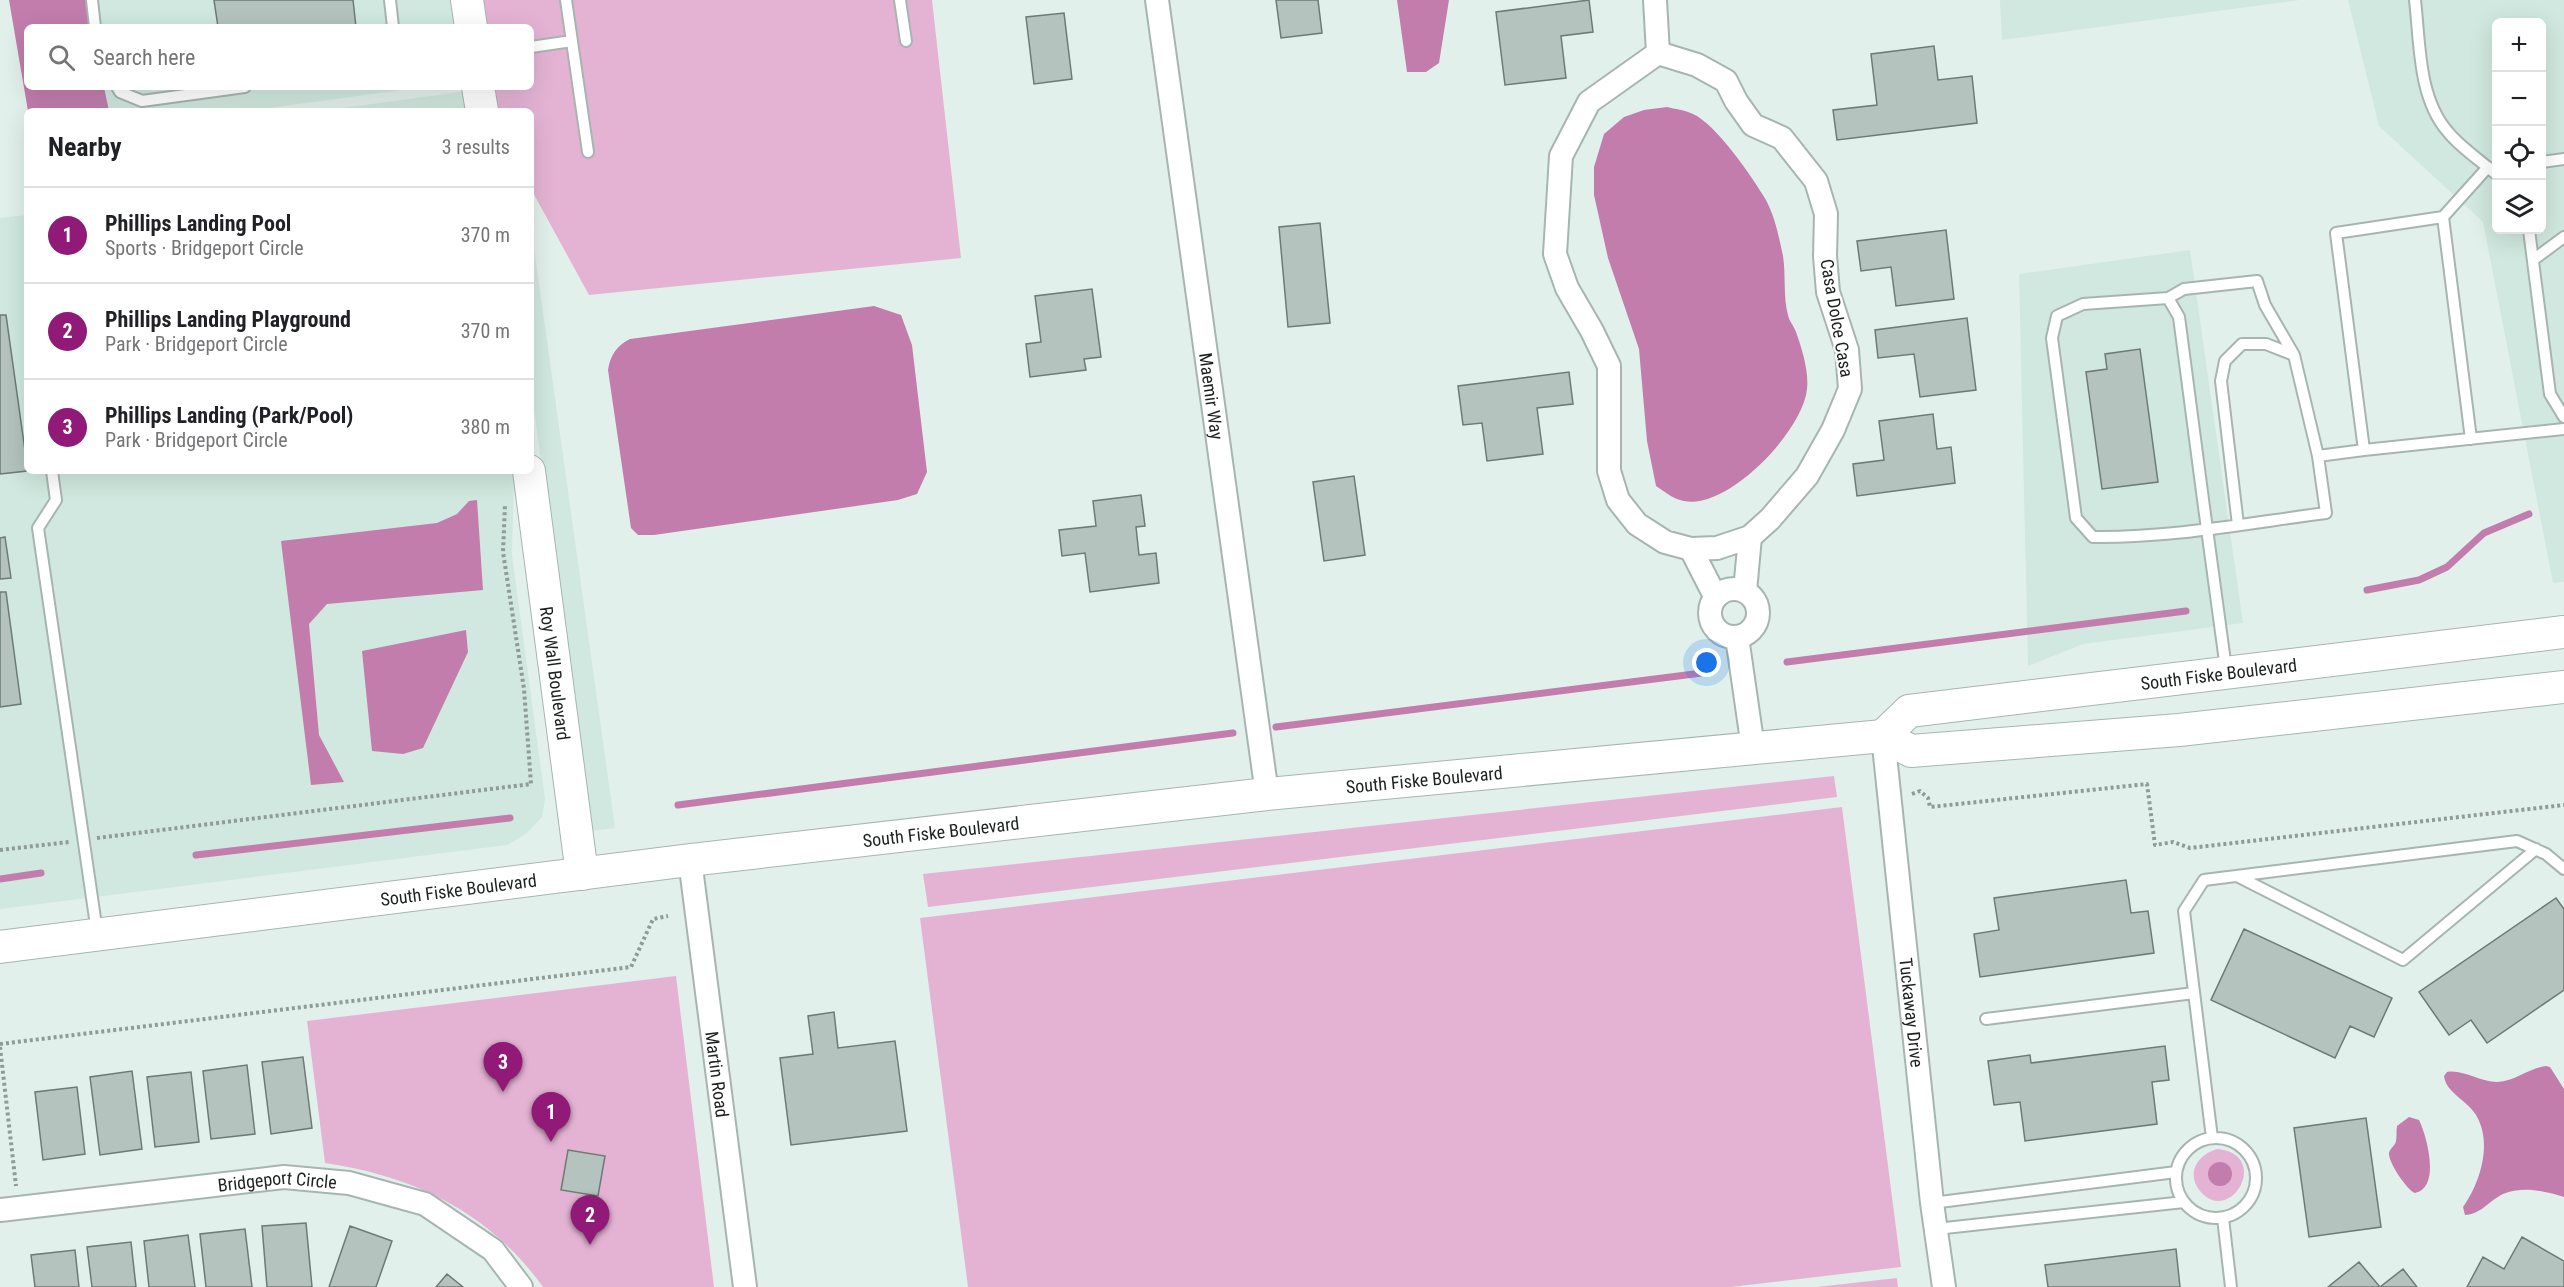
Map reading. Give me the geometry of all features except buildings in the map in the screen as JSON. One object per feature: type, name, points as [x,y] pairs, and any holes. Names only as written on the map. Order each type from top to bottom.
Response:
[{"type":"main road","points":[[467,0],[471,24]]},
{"type":"main road","points":[[478,90],[482,108]]},
{"type":"main road","name":"Roy Wall Boulevard","points":[[529,474],[582,874]]},
{"type":"main road","name":"South Fiske Boulevard","points":[[0,947],[690,860],[1267,794],[1882,736],[1909,711],[2564,632]]},
{"type":"main road","points":[[1882,736],[1911,751],[2179,730],[2564,687]]},
{"type":"street","name":"Maemir Way","points":[[1157,0],[1267,794]]},
{"type":"street","points":[[1655,0],[1658,53]]},
{"type":"street","name":"Casa Dolce Casa","points":[[1658,53],[1697,65],[1726,81],[1736,101],[1753,125],[1782,138],[1816,181],[1826,214],[1825,256],[1828,292],[1847,350],[1850,389],[1833,430],[1807,476],[1750,537],[1717,548],[1691,549],[1665,542],[1637,524],[1618,500],[1610,471],[1609,366],[1567,288],[1556,254],[1561,156],[1570,138],[1589,102],[1658,53]]},
{"type":"street","points":[[1745,591],[1750,537]]},
{"type":"street","points":[[1691,549],[1715,596]]},
{"type":"street","points":[[1729,589],[1745,591],[1755,602],[1758,617],[1751,630],[1737,637],[1723,635],[1712,624],[1709,610],[1715,596],[1729,589]]},
{"type":"street","points":[[1737,637],[1753,748]]},
{"type":"street","name":"Tuckaway Drive","points":[[1882,736],[1932,1203],[1944,1287]]},
{"type":"street","name":"Martin Road","points":[[690,860],[745,1287]]},
{"type":"street","name":"Bridgeport Circle","points":[[0,1210],[284,1177],[349,1183],[425,1204],[493,1250],[521,1287]]},
{"type":"lane","points":[[92,0],[95,24]]},
{"type":"lane","points":[[390,0],[393,24]]},
{"type":"lane","points":[[566,0],[588,152]]},
{"type":"lane","points":[[900,0],[906,41]]},
{"type":"lane","points":[[2364,450],[2336,233],[2443,217],[2492,171],[2448,132],[2432,108],[2425,82],[2415,0]]},
{"type":"lane","points":[[534,47],[572,42]]},
{"type":"lane","points":[[119,90],[142,101],[222,90]]},
{"type":"lane","points":[[2546,161],[2564,159]]},
{"type":"lane","points":[[2443,217],[2471,439]]},
{"type":"lane","points":[[2530,234],[2550,394],[2564,417]]},
{"type":"lane","points":[[2533,260],[2564,237]]},
{"type":"lane","points":[[2257,281],[2265,304],[2294,355],[2318,456],[2326,513],[2128,537],[2093,537],[2076,518],[2052,338],[2057,316],[2084,304],[2168,298],[2184,289],[2257,281]]},
{"type":"lane","points":[[2168,298],[2179,317],[2226,672]]},
{"type":"lane","points":[[2238,525],[2221,381],[2225,361],[2242,344],[2266,344],[2294,355]]},
{"type":"lane","points":[[2318,456],[2564,429]]},
{"type":"lane","points":[[52,474],[56,500],[38,528],[97,935]]},
{"type":"lane","points":[[2212,1138],[2184,911],[2204,880],[2517,841],[2536,849],[2564,868]]},
{"type":"lane","points":[[2237,876],[2403,960],[2536,849]]},
{"type":"lane","points":[[1986,1019],[2194,993]]},
{"type":"lane","points":[[2212,1138],[2232,1141],[2243,1148],[2255,1166],[2256,1180],[2253,1194],[2247,1204],[2236,1213],[2223,1218],[2207,1217],[2194,1212],[2184,1202],[2177,1186],[2176,1172],[2188,1149],[2199,1141],[2212,1138]]},
{"type":"lane","points":[[1932,1203],[2176,1172]]},
{"type":"lane","points":[[1936,1229],[2184,1202]]},
{"type":"lane","points":[[2223,1218],[2231,1287]]},
{"type":"path","points":[[94,838],[531,784],[524,689],[503,552],[502,525],[506,494]]},
{"type":"path","points":[[1905,796],[1920,791],[1928,798],[1930,807],[2147,784],[2155,844],[2173,842],[2190,848],[2564,805]]},
{"type":"path","points":[[0,850],[73,841]]},
{"type":"path","points":[[16,1186],[0,1046],[631,967],[653,919],[668,916]]},
{"type":"shaded area","points":[[9,0],[88,0],[92,24],[24,24],[24,88]]},
{"type":"shaded area","points":[[88,0],[453,0],[457,24],[92,24]]},
{"type":"shaded area","points":[[480,0],[932,0],[961,258],[589,295],[534,194],[534,108],[495,108],[492,90],[534,90],[534,24],[484,24]]},
{"type":"shaded area","points":[[1397,0],[1449,0],[1439,63],[1426,72],[1407,72]]},
{"type":"shaded area","points":[[2000,0],[2300,0],[2002,40]]},
{"type":"shaded area","points":[[2348,0],[2564,0],[2564,582],[2553,583],[2483,222],[2379,126]]},
{"type":"shaded area","points":[[24,90],[105,90],[108,108],[27,108]]},
{"type":"shaded area","points":[[105,90],[402,90],[269,108],[108,108]]},
{"type":"shaded area","points":[[467,91],[469,108],[343,108]]},
{"type":"shaded area","points":[[1667,107],[1693,114],[1712,129],[1743,166],[1766,200],[1774,220],[1783,256],[1788,315],[1801,346],[1807,375],[1807,389],[1802,406],[1778,445],[1741,481],[1721,493],[1702,500],[1680,500],[1656,486],[1647,441],[1639,349],[1608,258],[1594,195],[1594,167],[1604,134],[1624,117],[1644,110]]},
{"type":"shaded area","points":[[24,215],[24,474],[514,474],[512,555],[545,799],[542,817],[527,833],[507,845],[0,909],[0,218]]},
{"type":"shaded area","points":[[534,248],[615,828],[590,831],[534,409]]},
{"type":"shaded area","points":[[2190,250],[2243,623],[2083,644],[2028,666],[2019,274]]},
{"type":"shaded area","points":[[874,306],[901,315],[912,345],[927,472],[917,494],[898,500],[654,535],[638,535],[631,528],[608,370],[612,356],[621,344],[630,339]]},
{"type":"shaded area","points":[[477,500],[483,590],[327,604],[309,624],[319,735],[344,782],[311,785],[281,541],[437,523],[457,514],[469,501]]},
{"type":"shaded area","points":[[466,630],[468,652],[423,748],[403,754],[372,751],[362,651]]},
{"type":"shaded area","points":[[1834,776],[1837,797],[928,907],[923,874]]},
{"type":"shaded area","points":[[1842,807],[1901,1267],[1731,1287],[968,1287],[920,918]]},
{"type":"shaded area","points":[[676,976],[714,1287],[543,1287],[499,1238],[448,1202],[389,1177],[325,1163],[307,1021]]},
{"type":"shaded area","points":[[2546,1066],[2550,1067],[2564,1089],[2564,1197],[2534,1190],[2518,1190],[2503,1194],[2475,1213],[2465,1215],[2463,1207],[2479,1175],[2484,1138],[2476,1115],[2453,1092],[2444,1076],[2447,1072],[2453,1072],[2497,1082]]},
{"type":"shaded area","points":[[2409,1117],[2419,1120],[2430,1161],[2428,1182],[2423,1189],[2415,1193],[2407,1187],[2399,1175],[2389,1153],[2396,1141],[2397,1126]]},
{"type":"shaded area","points":[[2218,1149],[2234,1154],[2242,1163],[2244,1174],[2240,1186],[2233,1195],[2223,1200],[2212,1200],[2200,1191],[2196,1184],[2194,1171],[2200,1159]]},
{"type":"shaded area","points":[[2220,1162],[2229,1165],[2232,1174],[2229,1183],[2220,1186],[2211,1183],[2208,1174],[2211,1165]]},
{"type":"shaded area","points":[[1897,1278],[1898,1287],[1817,1287]]},
{"type":"waterway","points":[[2367,590],[2419,580],[2447,567],[2484,533],[2529,514]]},
{"type":"waterway","points":[[1787,662],[2186,611]]},
{"type":"waterway","points":[[1276,727],[1702,673]]},
{"type":"waterway","points":[[678,805],[1233,733]]},
{"type":"waterway","points":[[196,855],[510,818]]},
{"type":"waterway","points":[[0,879],[41,873]]},
{"type":"place","name":"Phillips Landing (Park/Pool)","points":[[503,1092]]},
{"type":"place","name":"Phillips Landing Pool","points":[[551,1142]]},
{"type":"place","name":"Phillips Landing Playground","points":[[590,1245]]}]
